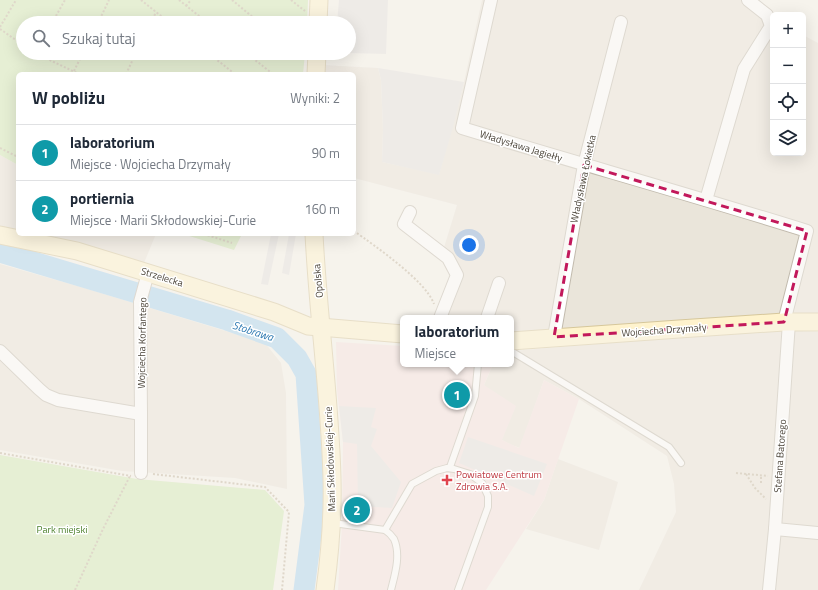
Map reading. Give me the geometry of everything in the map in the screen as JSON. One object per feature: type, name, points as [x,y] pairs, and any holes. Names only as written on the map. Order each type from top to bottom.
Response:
[{"type":"street","points":[[314,16],[319,0]]},
{"type":"street","name":"Władysława Jagiełły","points":[[491,0],[462,128],[807,231],[787,322]]},
{"type":"street","points":[[706,200],[744,69],[771,26],[767,15],[748,0]]},
{"type":"street","name":"Władysława Łokietka","points":[[554,337],[584,165],[621,22]]},
{"type":"street","points":[[316,72],[317,60]]},
{"type":"street","points":[[410,212],[404,224],[448,258],[457,275],[438,314]]},
{"type":"street","name":"Strzelecka","points":[[0,235],[77,251],[146,280],[274,312],[308,326],[322,327]]},
{"type":"street","name":"Opolska","points":[[314,236],[322,327]]},
{"type":"street","name":"Wojciecha Korfantego","points":[[135,475],[141,414],[140,302],[146,280]]},
{"type":"street","points":[[488,315],[499,283]]},
{"type":"street","name":"Wojciecha Drzymały","points":[[514,341],[787,322],[818,322]]},
{"type":"street","name":"Stefana Batorego","points":[[769,590],[775,529],[787,322]]},
{"type":"street","points":[[322,327],[400,334]]},
{"type":"street","name":"Marii Skłodowskiej-Curie","points":[[322,327],[331,434],[332,480],[332,522],[325,590]]},
{"type":"street","points":[[0,351],[46,396],[58,400],[141,414]]},
{"type":"street","points":[[775,529],[818,532]]},
{"type":"lane","points":[[514,353],[670,446],[682,463]]},
{"type":"lane","points":[[450,468],[475,396],[478,367]]},
{"type":"lane","points":[[386,530],[412,484],[436,471],[450,468],[470,474],[482,483],[488,496],[488,507],[458,590]]},
{"type":"lane","points":[[332,522],[386,530],[394,539],[398,555],[391,590]]},
{"type":"path","points":[[16,0],[0,28],[16,40]]},
{"type":"path","points":[[56,16],[65,0]]},
{"type":"path","points":[[101,16],[109,0]]},
{"type":"path","points":[[141,0],[161,16]]},
{"type":"path","points":[[179,0],[199,16]]},
{"type":"path","points":[[186,6],[191,0]]},
{"type":"path","points":[[232,0],[251,16]]},
{"type":"path","points":[[291,0],[311,16]]},
{"type":"path","points":[[154,16],[156,12]]},
{"type":"path","points":[[50,60],[74,71],[80,60]]},
{"type":"path","points":[[127,72],[133,60]]},
{"type":"path","points":[[217,60],[232,72]]},
{"type":"path","points":[[255,60],[270,72]]},
{"type":"path","points":[[0,148],[16,156]]},
{"type":"path","points":[[356,233],[406,271],[431,296],[438,314]]},
{"type":"path","points":[[210,236],[232,243]]},
{"type":"path","points":[[0,453],[135,475],[265,487],[290,512],[282,590]]},
{"type":"path","points":[[736,473],[774,476]]},
{"type":"path","points":[[746,474],[768,502]]},
{"type":"path","points":[[75,590],[102,529],[135,475]]},
{"type":"path","points":[[761,475],[761,483]]},
{"type":"highlighted area","points":[[584,165],[807,231],[784,322],[554,337]]},
{"type":"shaded area","points":[[339,0],[388,0],[386,54],[356,53],[356,16],[338,16]]},
{"type":"shaded area","points":[[482,0],[743,0],[770,15],[770,156],[806,156],[806,37],[818,43],[818,315],[810,314],[711,318],[514,333],[514,315],[440,315],[455,272],[442,254],[457,205],[356,179],[356,72],[322,72],[322,65],[378,68],[381,80],[383,130],[382,162],[439,174],[464,82]]},
{"type":"shaded area","points":[[378,68],[464,82],[439,175],[382,162],[383,130],[381,80]]},
{"type":"shaded area","points":[[0,155],[16,164],[16,230],[0,226]]},
{"type":"shaded area","points":[[40,236],[155,236],[144,263]]},
{"type":"shaded area","points":[[271,236],[279,236],[268,285],[261,284]]},
{"type":"shaded area","points":[[289,236],[296,236],[289,275],[282,273]]},
{"type":"shaded area","points":[[0,264],[265,343],[281,363],[286,393],[287,489],[235,478],[122,471],[0,450]]},
{"type":"shaded area","points":[[773,330],[818,332],[818,590],[639,590],[676,512],[674,484],[667,456],[579,399],[544,380],[520,448],[502,440],[484,385],[492,367],[514,367],[514,351]]},
{"type":"shaded area","name":"Powiatowe Centrum Zdrowia S.A.","points":[[336,342],[400,346],[400,367],[492,367],[484,385],[516,406],[502,440],[519,448],[544,380],[579,399],[544,500],[486,590],[338,590],[342,524],[343,442],[337,390]]},
{"type":"shaded area","points":[[339,406],[376,408],[371,427],[377,429],[371,446],[401,482],[392,508],[358,506],[357,444],[343,442]]},
{"type":"shaded area","points":[[468,437],[547,464],[534,496],[459,463]]},
{"type":"shaded area","points":[[558,459],[618,482],[599,550],[526,529],[544,500]]},
{"type":"green space","points":[[0,0],[308,0],[307,16],[16,16],[16,60],[304,60],[303,72],[16,72],[16,164],[0,155]]},
{"type":"green space","points":[[189,236],[241,236],[234,250]]},
{"type":"green space","name":"Park miejski","points":[[0,455],[137,479],[265,490],[284,511],[273,590],[0,590]]},
{"type":"waterway","name":"Stobrawa","points":[[0,252],[227,320],[277,338],[297,358],[306,374],[315,505],[304,590]]},
{"type":"place","name":"laboratorium","points":[[457,395]]},
{"type":"place","name":"Powiatowe Centrum Zdrowia S.A.","points":[[447,480]]},
{"type":"place","name":"portiernia","points":[[357,510]]}]
